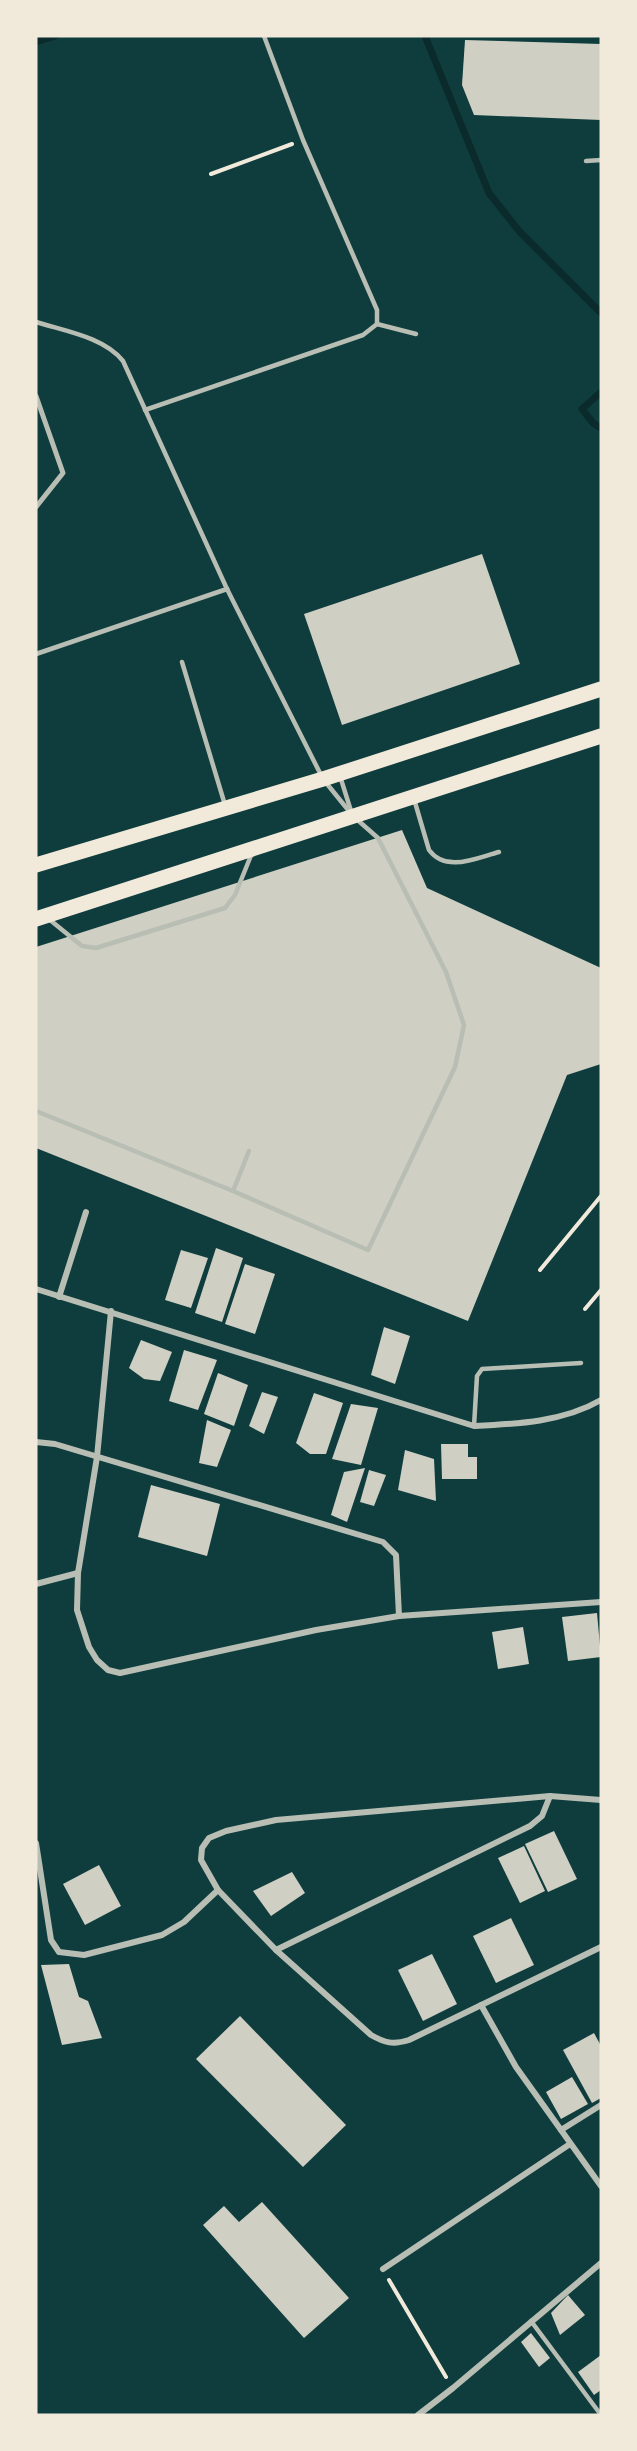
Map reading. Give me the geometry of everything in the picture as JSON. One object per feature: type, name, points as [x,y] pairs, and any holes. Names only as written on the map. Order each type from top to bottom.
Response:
[{"type":"main road","points":[[36,865],[600,693]]},
{"type":"main road","points":[[41,917],[601,736]]},
{"type":"street","points":[[36,396],[63,473],[36,507]]},
{"type":"street","points":[[36,654],[227,589]]},
{"type":"street","points":[[59,1297],[86,1212]]},
{"type":"street","points":[[36,1289],[474,1426],[519,1424],[582,1411],[601,1400]]},
{"type":"street","points":[[111,1311],[97,1457],[78,1573],[77,1610],[88,1647],[108,1670],[120,1673],[316,1630],[399,1616],[601,1602]]},
{"type":"street","points":[[36,1442],[54,1444],[383,1542],[396,1555],[399,1616]]},
{"type":"street","points":[[36,1584],[78,1573]]},
{"type":"street","points":[[276,1950],[530,1826],[542,1816],[550,1796]]},
{"type":"street","points":[[601,1800],[550,1796],[276,1820],[226,1831],[209,1838],[201,1854],[201,1860],[218,1890],[276,1950],[371,2035],[384,2043],[396,2044],[409,2040],[601,1947]]},
{"type":"street","points":[[36,1843],[51,1940],[59,1952],[84,1955],[162,1935],[184,1922],[218,1890]]},
{"type":"street","points":[[481,2006],[516,2067],[601,2186]]},
{"type":"street","points":[[561,2130],[601,2105]]},
{"type":"street","points":[[383,2269],[570,2144]]},
{"type":"street","points":[[418,2415],[601,2263]]},
{"type":"lane","points":[[264,36],[303,140],[377,310],[377,324]]},
{"type":"lane","points":[[586,161],[601,160]]},
{"type":"lane","points":[[36,322],[102,344],[115,351],[123,361],[227,589],[323,778],[353,816],[378,838],[446,972],[464,1025],[455,1066],[368,1251],[233,1191],[36,1111]]},
{"type":"lane","points":[[377,324],[416,334]]},
{"type":"lane","points":[[145,410],[363,335],[377,324]]},
{"type":"lane","points":[[182,662],[226,808]]},
{"type":"lane","points":[[339,773],[353,816]]},
{"type":"lane","points":[[413,797],[429,850],[434,857],[442,862],[454,864],[499,852]]},
{"type":"lane","points":[[41,917],[82,946],[96,948],[225,908],[235,896],[254,847]]},
{"type":"lane","points":[[233,1191],[249,1151]]},
{"type":"lane","points":[[474,1426],[477,1376],[482,1369],[581,1363]]},
{"type":"lane","points":[[531,2321],[601,2415]]},
{"type":"path","points":[[211,174],[303,140]]},
{"type":"path","points":[[540,1270],[601,1196]]},
{"type":"path","points":[[585,1309],[601,1290]]},
{"type":"path","points":[[383,2269],[453,2388]]},
{"type":"building","points":[[465,40],[601,44],[601,120],[474,115],[462,85]]},
{"type":"building","points":[[482,554],[520,664],[342,725],[304,614]]},
{"type":"building","points":[[402,830],[427,888],[601,968],[601,1064],[567,1075],[468,1321],[36,1148],[36,947]]},
{"type":"building","points":[[216,1248],[243,1258],[222,1322],[195,1313]]},
{"type":"building","points":[[181,1250],[208,1258],[191,1308],[165,1300]]},
{"type":"building","points":[[245,1264],[275,1274],[255,1334],[225,1324]]},
{"type":"building","points":[[384,1327],[410,1336],[395,1384],[371,1375]]},
{"type":"building","points":[[141,1340],[172,1352],[160,1381],[144,1379],[129,1368]]},
{"type":"building","points":[[184,1350],[217,1360],[198,1410],[169,1401]]},
{"type":"building","points":[[218,1373],[248,1385],[234,1426],[204,1414]]},
{"type":"building","points":[[262,1392],[278,1397],[264,1434],[249,1426]]},
{"type":"building","points":[[314,1393],[343,1403],[326,1454],[310,1454],[296,1443]]},
{"type":"building","points":[[351,1404],[378,1408],[361,1465],[332,1459]]},
{"type":"building","points":[[207,1420],[231,1430],[217,1467],[199,1463]]},
{"type":"building","points":[[441,1444],[468,1444],[468,1457],[477,1457],[477,1479],[442,1479]]},
{"type":"building","points":[[405,1450],[434,1459],[436,1501],[398,1490]]},
{"type":"building","points":[[365,1468],[347,1522],[331,1515],[344,1472]]},
{"type":"building","points":[[369,1470],[386,1475],[374,1506],[360,1502]]},
{"type":"building","points":[[151,1485],[220,1504],[207,1556],[138,1537]]},
{"type":"building","points":[[597,1613],[601,1657],[568,1661],[562,1617]]},
{"type":"building","points":[[523,1627],[529,1664],[498,1669],[492,1632]]},
{"type":"building","points":[[554,1831],[577,1879],[548,1892],[525,1844]]},
{"type":"building","points":[[524,1846],[545,1891],[520,1903],[498,1858]]},
{"type":"building","points":[[99,1865],[121,1906],[85,1925],[63,1884]]},
{"type":"building","points":[[292,1872],[305,1893],[271,1916],[253,1891]]},
{"type":"building","points":[[511,1918],[534,1965],[496,1983],[473,1936]]},
{"type":"building","points":[[432,1954],[457,2004],[423,2021],[398,1970]]},
{"type":"building","points":[[69,1964],[79,1997],[88,2001],[102,2038],[62,2045],[41,1965]]},
{"type":"building","points":[[240,2016],[346,2125],[303,2167],[196,2059]]},
{"type":"building","points":[[594,2033],[601,2046],[601,2098],[592,2103],[563,2050]]},
{"type":"building","points":[[572,2077],[588,2104],[561,2119],[546,2092]]},
{"type":"building","points":[[262,2202],[349,2298],[304,2338],[203,2225],[224,2206],[239,2222]]},
{"type":"building","points":[[568,2295],[585,2315],[560,2335],[551,2313]]},
{"type":"building","points":[[531,2333],[550,2358],[539,2367],[521,2342]]},
{"type":"building","points":[[601,2355],[601,2390],[594,2395],[578,2372]]},
{"type":"waterway","points":[[36,42],[55,36]]},
{"type":"waterway","points":[[425,36],[489,193],[519,231],[601,313]]},
{"type":"waterway","points":[[601,392],[582,409],[593,423],[601,428]]}]
